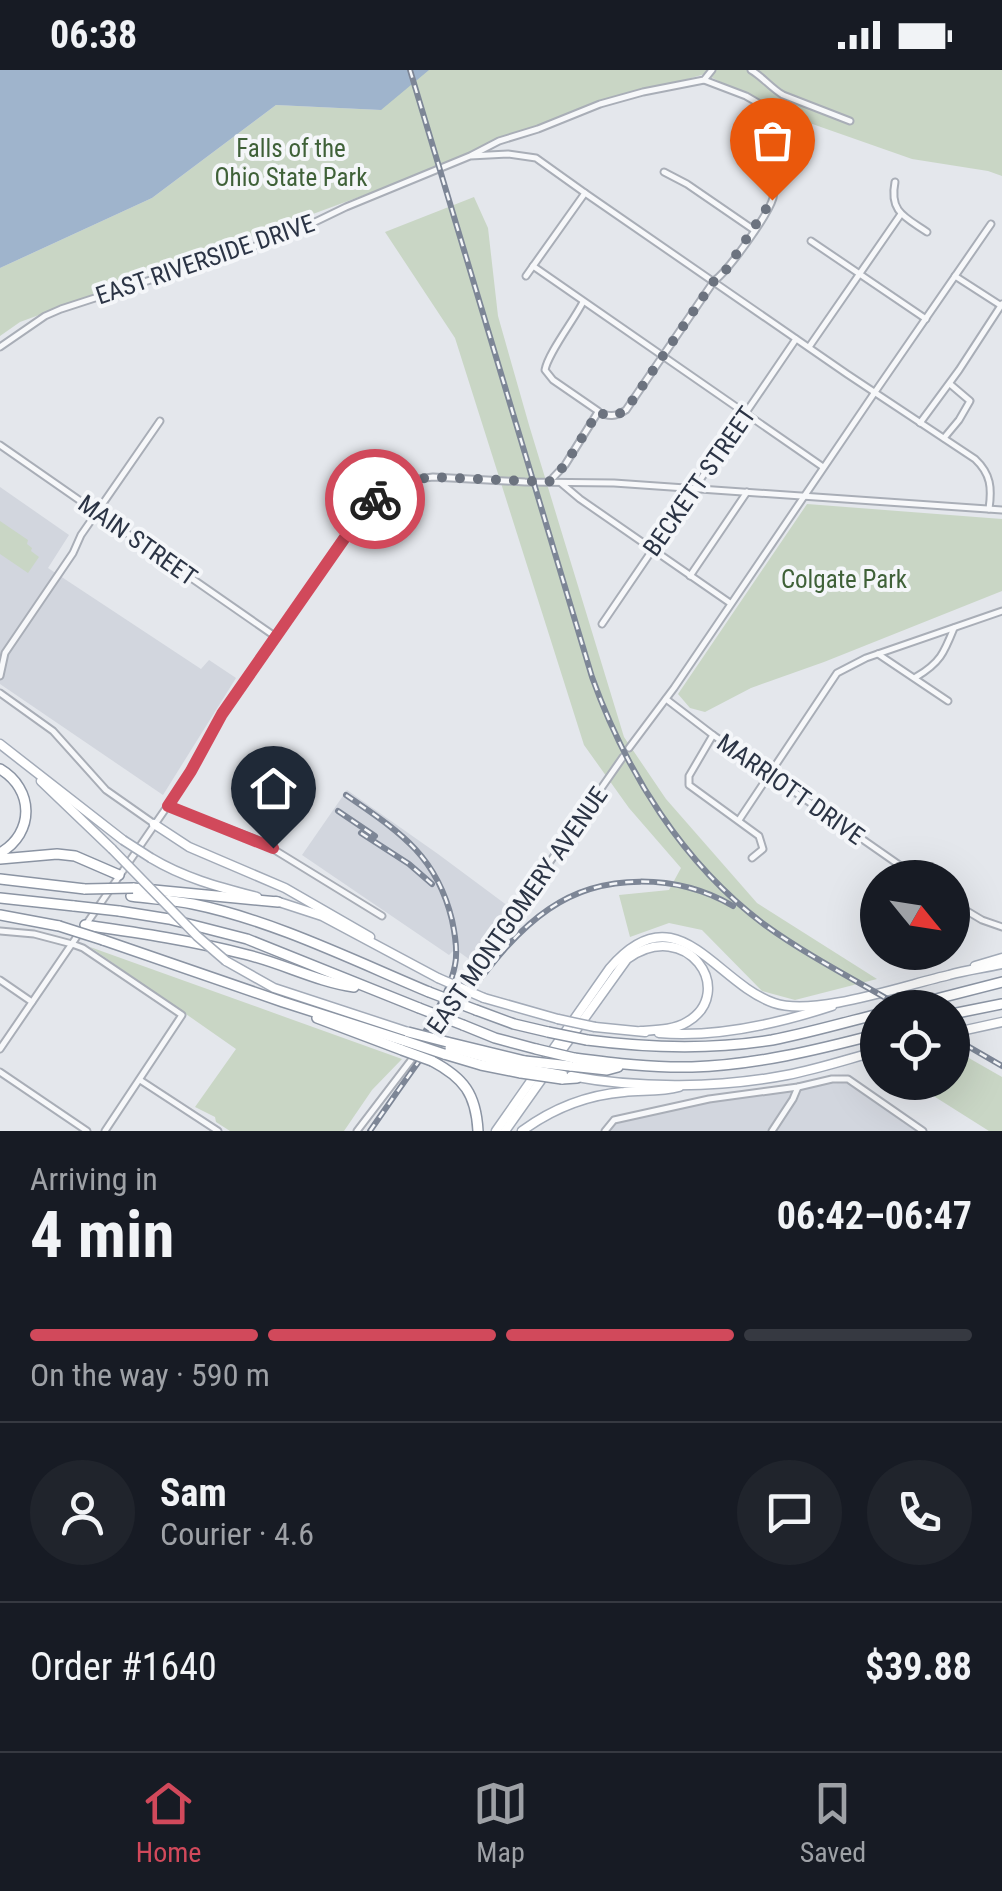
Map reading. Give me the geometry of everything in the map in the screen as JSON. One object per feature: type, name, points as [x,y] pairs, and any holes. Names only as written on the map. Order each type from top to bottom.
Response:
[{"type":"highway","points":[[0,769],[22,791],[27,811],[18,838],[0,856]]},
{"type":"highway","points":[[0,856],[76,856],[120,876]]},
{"type":"highway","points":[[0,879],[85,890],[278,902]]},
{"type":"highway","points":[[132,892],[194,904],[274,929],[514,1024],[587,1040],[666,1048],[737,1045],[860,1019]]},
{"type":"highway","points":[[0,898],[120,911],[247,939],[495,1038],[536,1049],[577,1078]]},
{"type":"highway","points":[[0,915],[60,926],[405,1041],[523,1067],[737,1064],[791,1056],[860,1039]]},
{"type":"highway","points":[[85,926],[190,941],[370,990]]},
{"type":"highway","points":[[970,990],[1002,982]]},
{"type":"highway","points":[[970,1010],[1002,1004]]},
{"type":"highway","points":[[405,1041],[460,1080],[477,1111],[478,1131]]},
{"type":"main road","points":[[0,744],[123,840],[168,868],[211,885],[322,916],[438,978],[484,998],[558,1020],[675,1034],[724,1031],[781,1021],[1002,961]]},
{"type":"main road","points":[[0,744],[76,813],[226,962],[261,982],[405,1041]]},
{"type":"main road","points":[[154,824],[189,847],[285,888],[407,962]]},
{"type":"main road","points":[[496,1131],[610,968],[623,953],[641,942],[678,940],[776,1004],[800,1006],[855,998]]},
{"type":"main road","points":[[505,1131],[627,958],[658,946],[685,950],[698,960],[704,973],[707,987],[703,1006],[682,1025],[641,1031]]},
{"type":"main road","points":[[970,1029],[1002,1022]]},
{"type":"main road","points":[[577,1078],[684,1086],[734,1083],[778,1077],[860,1056]]},
{"type":"main road","points":[[522,1131],[588,1098],[684,1086]]},
{"type":"street","points":[[584,302],[544,370],[598,412],[619,415],[714,281],[722,276],[774,195],[772,112],[746,96],[704,80],[712,70]]},
{"type":"street","points":[[751,70],[773,90],[850,122]]},
{"type":"street","name":"EAST RIVERSIDE DRIVE","points":[[0,347],[60,309],[286,236],[499,141],[600,104],[704,80]]},
{"type":"street","points":[[470,156],[508,154],[536,158],[975,458],[991,483],[989,509]]},
{"type":"street","points":[[664,172],[754,230]]},
{"type":"street","points":[[895,182],[892,196],[901,214],[928,232]]},
{"type":"street","points":[[526,276],[585,194]]},
{"type":"street","points":[[809,347],[901,214]]},
{"type":"street","points":[[629,748],[991,224]]},
{"type":"street","points":[[810,242],[926,318]]},
{"type":"street","points":[[533,266],[823,467]]},
{"type":"street","points":[[920,423],[1001,306],[955,276]]},
{"type":"street","name":"BECKETT STREET","points":[[602,624],[796,338]]},
{"type":"street","points":[[944,438],[970,400],[950,383]]},
{"type":"street","points":[[549,482],[565,465],[598,412]]},
{"type":"street","points":[[0,676],[5,652],[160,421]]},
{"type":"street","name":"MAIN STREET","points":[[0,445],[276,637]]},
{"type":"street","points":[[0,1049],[168,806],[222,714],[362,513],[380,495],[410,480],[433,477],[693,488],[1002,510]]},
{"type":"street","points":[[814,480],[816,490],[829,498]]},
{"type":"street","points":[[559,481],[730,603]]},
{"type":"street","points":[[690,576],[746,492]]},
{"type":"street","points":[[738,820],[844,668],[1002,611]]},
{"type":"street","points":[[916,677],[933,668],[954,628]]},
{"type":"street","points":[[878,654],[948,701]]},
{"type":"street","points":[[0,693],[52,731],[106,790],[154,824]]},
{"type":"street","name":"MARRIOTT DRIVE","points":[[666,699],[892,860]]},
{"type":"street","points":[[713,735],[689,776],[689,785],[759,836],[763,846],[752,858]]},
{"type":"street","name":"EAST MONTGOMERY AVENUE","points":[[357,1131],[410,1062],[623,758]]},
{"type":"street","points":[[168,806],[260,841],[382,916]]},
{"type":"street","points":[[970,913],[1002,928]]},
{"type":"street","points":[[0,931],[34,934],[84,948],[182,1016],[105,1131]]},
{"type":"street","points":[[0,980],[32,1002]]},
{"type":"street","points":[[0,1072],[87,1131]]},
{"type":"street","points":[[605,1131],[617,1119],[832,1079],[848,1079],[924,1131]]},
{"type":"street","points":[[140,1080],[218,1131]]},
{"type":"street","points":[[772,1131],[798,1087]]},
{"type":"street","points":[[901,1131],[908,1121]]},
{"type":"shaded area","points":[[0,487],[69,535],[48,568],[201,669],[209,660],[236,678],[163,795],[0,684]]},
{"type":"shaded area","points":[[347,790],[512,909],[473,962],[455,949],[449,955],[302,855]]},
{"type":"shaded area","points":[[847,1083],[860,1092],[860,1100],[871,1100],[916,1131],[611,1131],[616,1123],[711,1101]]},
{"type":"green space","name":"Falls of the Ohio State Park","points":[[370,70],[1002,70],[1002,176],[912,159],[781,113],[705,74],[600,104],[20,322],[0,336],[0,268],[152,198],[276,105],[381,110]]},
{"type":"green space","points":[[474,197],[488,228],[498,316],[624,737],[666,799],[757,903],[877,979],[795,1000],[762,991],[702,930],[669,923],[630,937],[619,895],[669,890],[681,868],[629,808],[584,745],[455,338],[385,232]]},
{"type":"green space","name":"Colgate Park","points":[[807,504],[1002,519],[1002,591],[751,688],[705,712],[690,708],[678,694]]},
{"type":"green space","points":[[0,521],[28,540],[31,551],[39,557],[28,573],[0,554]]},
{"type":"green space","points":[[90,947],[402,1059],[372,1090],[344,1131],[230,1131],[215,1117],[195,1107],[236,1049]]},
{"type":"green space","points":[[970,1059],[1002,1077],[1002,1131],[989,1131],[940,1100],[970,1100]]},
{"type":"water","points":[[0,70],[429,70],[381,110],[276,105],[152,198],[0,268]]},
{"type":"railway","points":[[410,70],[592,677],[622,747],[660,814],[735,901],[798,947],[872,990]]},
{"type":"railway","points":[[346,795],[398,833],[425,861],[445,897],[452,920],[456,954],[453,975],[420,1042]]},
{"type":"railway","points":[[338,811],[375,836]]},
{"type":"railway","points":[[361,833],[432,884]]},
{"type":"railway","points":[[370,1131],[493,963],[549,909],[592,888],[640,882],[688,888],[733,906]]},
{"type":"railway","points":[[970,1047],[1002,1066]]},
{"type":"way so far","points":[[375,499],[410,480],[433,477],[549,482],[565,465],[598,412],[609,416],[626,410],[772,200]]},
{"type":"route","points":[[273,848],[168,806],[222,714],[375,499]]}]
